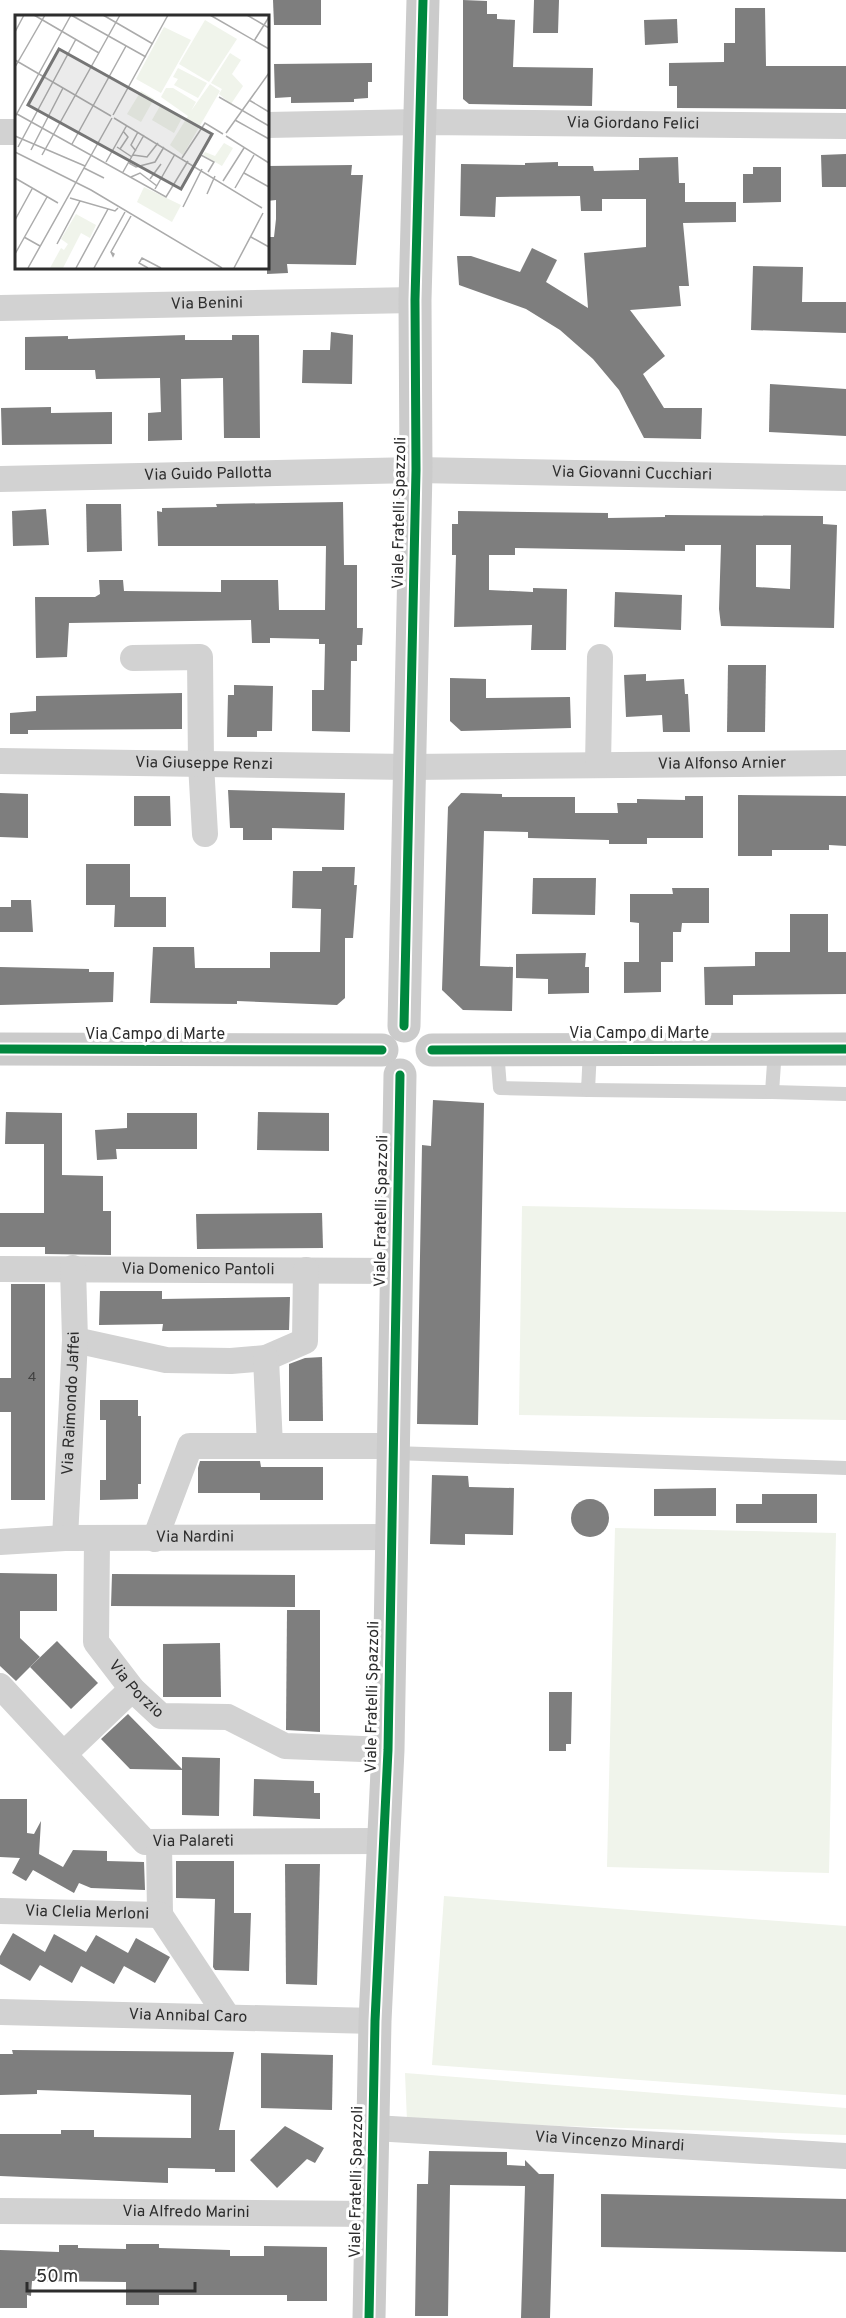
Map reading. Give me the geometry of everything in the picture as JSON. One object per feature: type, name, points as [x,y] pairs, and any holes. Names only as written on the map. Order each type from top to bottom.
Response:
[{"type":"street","name":"Viale Fratelli Spazzoli","points":[[404,1026],[416,470],[415,300],[423,0]]},
{"type":"street","name":"Via Giordano Felici","points":[[268,125],[420,122],[846,126]]},
{"type":"street","name":"Via Benini","points":[[0,308],[415,300]]},
{"type":"street","name":"Via Giovanni Cucchiari","points":[[416,470],[846,478]]},
{"type":"street","name":"Via Guido Pallotta","points":[[0,479],[416,470]]},
{"type":"street","points":[[133,658],[200,657],[201,764],[206,834]]},
{"type":"street","points":[[598,765],[600,657]]},
{"type":"street","name":"Via Giuseppe Renzi","points":[[0,761],[409,767]]},
{"type":"street","name":"Via Alfonso Arnier","points":[[409,767],[846,763]]},
{"type":"street","points":[[404,1026],[418,1029],[425,1035],[432,1050],[431,1058],[422,1071],[416,1075],[391,1063],[388,1035],[404,1026]]},
{"type":"street","name":"Via Campo di Marte","points":[[0,1049],[391,1063]]},
{"type":"street","name":"Via Campo di Marte","points":[[432,1050],[846,1049]]},
{"type":"street","name":"Viale Fratelli Spazzoli","points":[[369,2318],[375,2021],[388,1750],[396,1271],[391,1063]]},
{"type":"street","name":"Via Raimondo Jaffei","points":[[64,1538],[75,1340],[73,1268]]},
{"type":"street","name":"Via Domenico Pantoli","points":[[0,1269],[396,1271]]},
{"type":"street","points":[[75,1340],[166,1360],[231,1361],[266,1358],[305,1341],[306,1270]]},
{"type":"street","points":[[266,1358],[270,1446]]},
{"type":"street","points":[[154,1539],[190,1446],[393,1450]]},
{"type":"street","name":"Via Nardini","points":[[0,1542],[64,1538],[390,1537]]},
{"type":"street","name":"Via Porzio","points":[[97,1539],[96,1642],[132,1689],[161,1716],[228,1717],[285,1746],[388,1750]]},
{"type":"street","name":"Via Palareti","points":[[0,1686],[145,1842],[159,1844],[382,1841]]},
{"type":"street","points":[[64,1754],[132,1689]]},
{"type":"street","points":[[159,1844],[160,1915]]},
{"type":"street","name":"Via Clelia Merloni","points":[[0,1911],[160,1915],[227,2016]]},
{"type":"street","name":"Via Annibal Caro","points":[[0,2012],[375,2021]]},
{"type":"street","name":"Via Vincenzo Minardi","points":[[374,2128],[846,2156]]},
{"type":"street","name":"Via Alfredo Marini","points":[[0,2211],[371,2214]]},
{"type":"lane","points":[[772,1092],[775,1049]]},
{"type":"lane","points":[[497,1050],[500,1088],[846,1094]]},
{"type":"lane","points":[[588,1090],[590,1050]]},
{"type":"lane","points":[[393,1450],[846,1468]]},
{"type":"shaded area","points":[[522,1206],[846,1212],[846,1420],[519,1415]]},
{"type":"shaded area","points":[[615,1528],[836,1533],[829,1873],[607,1867]]},
{"type":"shaded area","points":[[444,1896],[846,1926],[846,2095],[432,2065]]},
{"type":"shaded area","points":[[405,2073],[846,2108],[846,2135],[407,2121]]},
{"type":"building","points":[[273,0],[321,0],[321,25],[274,25]]},
{"type":"building","points":[[463,0],[487,1],[487,14],[497,14],[497,19],[515,20],[513,67],[593,68],[592,106],[469,104],[463,99]]},
{"type":"building","points":[[534,0],[559,0],[558,33],[533,33]]},
{"type":"building","points":[[735,8],[765,8],[766,66],[846,66],[846,109],[677,108],[677,86],[669,86],[669,63],[724,62],[724,43],[735,43]]},
{"type":"building","points":[[677,19],[678,43],[645,45],[644,20]]},
{"type":"building","points":[[372,63],[372,82],[368,82],[368,98],[354,99],[354,102],[291,103],[291,97],[275,98],[274,64]]},
{"type":"building","points":[[846,154],[846,187],[822,187],[821,155]]},
{"type":"building","points":[[678,157],[679,183],[685,183],[685,202],[736,202],[736,222],[683,223],[689,286],[679,286],[681,306],[630,310],[665,356],[643,374],[664,408],[702,408],[701,439],[644,438],[619,390],[593,359],[560,330],[526,309],[459,285],[457,256],[471,256],[520,272],[532,248],[557,260],[546,282],[588,308],[584,253],[646,247],[646,199],[602,199],[602,211],[581,211],[580,196],[496,197],[495,217],[460,216],[461,164],[525,165],[525,163],[558,162],[558,166],[593,166],[594,171],[639,170],[639,158]]},
{"type":"building","points":[[352,165],[351,175],[363,175],[356,265],[287,264],[288,273],[267,274],[268,237],[274,237],[276,219],[276,200],[268,201],[268,166]]},
{"type":"building","points":[[753,167],[781,167],[781,202],[743,203],[743,174],[753,174]]},
{"type":"building","points":[[753,266],[803,267],[802,302],[846,302],[846,333],[751,330]]},
{"type":"building","points":[[331,332],[353,335],[352,384],[302,383],[303,350],[330,350]]},
{"type":"building","points":[[185,335],[185,340],[232,340],[232,335],[259,335],[260,438],[224,438],[223,378],[181,379],[182,440],[148,441],[148,413],[161,412],[160,378],[96,379],[95,370],[25,370],[25,337],[68,336],[68,339]]},
{"type":"building","points":[[770,384],[846,389],[846,436],[769,432]]},
{"type":"building","points":[[51,407],[51,413],[112,412],[112,444],[2,445],[1,408]]},
{"type":"building","points":[[343,502],[344,565],[357,565],[357,628],[363,628],[362,645],[357,645],[357,661],[351,661],[350,732],[312,731],[312,690],[324,690],[325,644],[319,644],[319,639],[270,638],[270,643],[252,643],[251,620],[69,623],[67,657],[36,658],[35,597],[95,597],[100,594],[99,580],[123,580],[124,591],[221,592],[221,580],[278,580],[279,610],[325,610],[326,546],[158,546],[157,511],[162,512],[162,508],[217,507],[216,504]]},
{"type":"building","points":[[86,504],[121,504],[122,551],[87,552]]},
{"type":"building","points":[[46,509],[49,545],[13,546],[12,511]]},
{"type":"building","points":[[458,511],[608,513],[608,518],[665,517],[665,515],[823,516],[823,524],[837,525],[834,628],[721,626],[719,609],[721,545],[685,545],[685,551],[515,548],[515,555],[489,555],[489,590],[533,592],[533,588],[567,589],[566,650],[531,650],[532,625],[454,627],[456,555],[452,555],[452,524],[458,524]],"holes":[[[756,545],[791,545],[790,589],[756,587]]]},
{"type":"building","points":[[615,592],[682,595],[681,630],[614,627]]},
{"type":"building","points":[[728,665],[766,665],[765,732],[727,732]]},
{"type":"building","points":[[646,674],[646,681],[684,679],[685,694],[688,694],[690,732],[663,732],[662,715],[626,717],[624,675]]},
{"type":"building","points":[[450,678],[486,679],[486,698],[570,697],[571,728],[461,731],[450,721]]},
{"type":"building","points":[[234,685],[273,686],[272,731],[257,731],[257,737],[227,737],[228,695],[234,695]]},
{"type":"building","points":[[182,693],[182,729],[28,730],[28,734],[10,734],[10,713],[36,711],[36,696]]},
{"type":"building","points":[[228,790],[345,793],[344,830],[272,828],[272,840],[243,840],[243,828],[230,828]]},
{"type":"building","points":[[0,793],[28,794],[28,838],[0,837]]},
{"type":"building","points":[[461,793],[502,794],[502,797],[575,797],[575,813],[618,813],[617,803],[637,803],[637,799],[685,800],[685,796],[703,796],[703,838],[647,838],[647,844],[609,844],[609,840],[528,838],[528,832],[484,831],[480,966],[513,967],[512,1011],[463,1010],[442,990],[448,807]]},
{"type":"building","points":[[738,795],[846,796],[846,846],[829,845],[829,850],[772,850],[772,856],[738,856]]},
{"type":"building","points":[[134,796],[170,796],[171,826],[134,826]]},
{"type":"building","points":[[86,864],[130,864],[130,897],[166,897],[166,927],[114,927],[115,905],[86,905]]},
{"type":"building","points":[[322,867],[355,867],[354,885],[357,885],[353,938],[345,938],[345,998],[337,1005],[237,1001],[237,1004],[150,1003],[153,947],[194,947],[195,968],[270,968],[270,952],[320,952],[321,909],[292,908],[293,871],[322,871]]},
{"type":"building","points":[[533,878],[596,878],[595,915],[532,914]]},
{"type":"building","points":[[672,888],[709,888],[709,923],[682,923],[681,932],[673,932],[673,962],[661,962],[661,992],[624,993],[624,962],[639,962],[639,923],[630,922],[630,894],[673,894]]},
{"type":"building","points":[[11,900],[31,900],[33,932],[0,932],[0,907],[11,907]]},
{"type":"building","points":[[790,914],[828,914],[828,952],[846,952],[846,994],[733,995],[733,1005],[705,1005],[704,967],[755,966],[755,952],[790,952]]},
{"type":"building","points":[[586,953],[585,967],[589,967],[589,993],[548,994],[548,979],[516,978],[516,954]]},
{"type":"building","points":[[0,967],[89,969],[89,972],[114,972],[113,1002],[0,1005]]},
{"type":"building","points":[[433,1100],[484,1103],[478,1425],[417,1424],[422,1145],[431,1146]]},
{"type":"building","points":[[6,1112],[62,1113],[62,1175],[103,1176],[103,1211],[111,1211],[111,1255],[45,1254],[45,1247],[0,1247],[0,1213],[44,1213],[44,1144],[5,1144]]},
{"type":"building","points":[[258,1112],[329,1113],[329,1151],[257,1150]]},
{"type":"building","points":[[127,1113],[197,1113],[197,1149],[116,1149],[117,1159],[97,1160],[95,1130],[127,1128]]},
{"type":"building","points":[[322,1213],[323,1248],[197,1249],[196,1214]]},
{"type":"building","points":[[11,1284],[45,1284],[45,1500],[11,1500],[11,1412],[0,1412],[0,1378],[11,1378]]},
{"type":"building","points":[[100,1291],[162,1291],[162,1299],[290,1297],[289,1330],[162,1331],[163,1324],[99,1325]]},
{"type":"building","points":[[322,1357],[323,1421],[289,1421],[289,1364],[305,1358]]},
{"type":"building","points":[[100,1400],[138,1400],[138,1416],[141,1416],[141,1484],[138,1484],[138,1499],[100,1500],[100,1480],[106,1480],[106,1420],[100,1420]]},
{"type":"building","points":[[200,1461],[260,1461],[261,1467],[323,1467],[323,1500],[260,1500],[260,1493],[198,1493]]},
{"type":"building","points":[[432,1475],[468,1476],[469,1487],[514,1488],[513,1535],[465,1534],[465,1545],[430,1544]]},
{"type":"building","points":[[716,1488],[716,1516],[654,1516],[654,1489]]},
{"type":"building","points":[[762,1494],[817,1494],[817,1523],[736,1523],[736,1504],[762,1504]]},
{"type":"building","points":[[590,1499],[597,1500],[603,1505],[608,1511],[608,1525],[603,1531],[597,1536],[590,1537],[583,1536],[577,1531],[572,1525],[571,1518],[572,1511],[577,1505],[583,1500]]},
{"type":"building","points":[[0,1573],[57,1574],[57,1611],[20,1611],[20,1638],[40,1657],[16,1681],[0,1666]]},
{"type":"building","points":[[112,1574],[295,1575],[295,1607],[111,1606]]},
{"type":"building","points":[[287,1610],[320,1610],[320,1732],[286,1730]]},
{"type":"building","points":[[57,1641],[98,1683],[71,1709],[30,1667]]},
{"type":"building","points":[[220,1643],[221,1697],[163,1697],[163,1644]]},
{"type":"building","points":[[549,1692],[572,1692],[571,1744],[566,1744],[566,1751],[549,1751]]},
{"type":"building","points":[[128,1714],[182,1769],[182,1757],[220,1758],[219,1816],[182,1815],[182,1770],[130,1769],[101,1739]]},
{"type":"building","points":[[254,1779],[314,1781],[314,1793],[320,1793],[320,1819],[253,1816]]},
{"type":"building","points":[[0,1799],[27,1799],[27,1833],[34,1834],[41,1821],[39,1854],[63,1867],[73,1850],[107,1851],[107,1861],[144,1862],[145,1890],[91,1888],[79,1883],[74,1893],[33,1870],[26,1881],[12,1873],[20,1858],[0,1857]]},
{"type":"building","points":[[176,1861],[234,1861],[234,1913],[251,1913],[249,1971],[215,1970],[213,1967],[215,1899],[176,1898]]},
{"type":"building","points":[[285,1864],[320,1864],[317,1985],[286,1984]]},
{"type":"building","points":[[13,1933],[45,1952],[54,1934],[86,1952],[96,1935],[128,1953],[136,1938],[170,1957],[155,1983],[124,1966],[114,1984],[81,1966],[72,1983],[40,1965],[30,1981],[0,1964],[0,1956]]},
{"type":"building","points":[[12,2050],[234,2052],[219,2130],[235,2130],[235,2172],[215,2172],[215,2169],[168,2168],[168,2183],[0,2176],[0,2134],[61,2134],[61,2130],[94,2130],[94,2137],[191,2138],[191,2095],[37,2090],[37,2094],[0,2095],[0,2054],[13,2054]]},
{"type":"building","points":[[261,2053],[333,2055],[332,2110],[261,2108]]},
{"type":"building","points":[[285,2126],[324,2148],[315,2163],[307,2159],[277,2188],[250,2160]]},
{"type":"building","points":[[429,2151],[507,2152],[507,2165],[525,2166],[525,2160],[539,2174],[554,2174],[550,2318],[521,2318],[525,2186],[450,2185],[448,2316],[415,2316],[417,2184],[428,2184]]},
{"type":"building","points":[[601,2194],[846,2199],[846,2252],[601,2247]]},
{"type":"building","points":[[126,2244],[159,2244],[159,2248],[230,2250],[230,2256],[264,2256],[264,2246],[327,2247],[327,2301],[287,2301],[287,2295],[159,2295],[159,2305],[126,2305],[126,2282],[32,2281],[31,2296],[27,2295],[27,2308],[0,2308],[0,2250],[59,2252],[59,2245],[78,2245],[78,2248],[126,2249]]},
{"type":"cycle path","points":[[404,1026],[416,470],[415,300],[423,0]]},
{"type":"cycle path","points":[[0,1049],[382,1050]]},
{"type":"cycle path","points":[[432,1050],[846,1049]]},
{"type":"cycle path","points":[[369,2318],[375,2021],[388,1750],[400,1075]]}]
